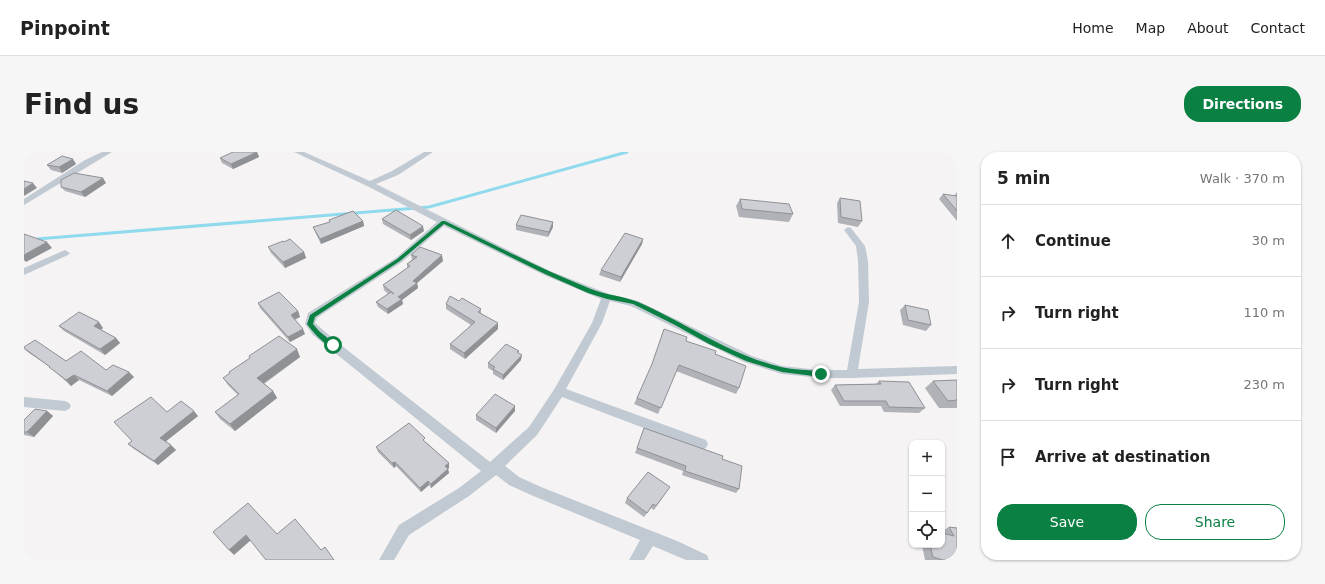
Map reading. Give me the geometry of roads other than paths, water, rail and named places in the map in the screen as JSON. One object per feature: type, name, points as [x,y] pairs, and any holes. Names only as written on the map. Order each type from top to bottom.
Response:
[{"type":"street","points":[[24,203],[88,162],[108,152]]},
{"type":"street","points":[[298,152],[370,184],[443,222],[547,272],[607,297],[634,303],[678,323],[711,342],[748,359],[775,368],[821,374],[957,370]]},
{"type":"street","points":[[370,184],[395,173],[429,152]]},
{"type":"street","points":[[443,222],[398,260],[312,316],[310,324],[327,341],[493,468],[519,484],[677,548],[702,560]]},
{"type":"street","points":[[848,230],[860,246],[863,261],[864,302],[852,374]]},
{"type":"street","points":[[24,272],[65,253]]},
{"type":"street","points":[[386,560],[404,530],[447,504],[493,468],[533,430],[559,391],[597,323],[607,297]]},
{"type":"street","points":[[559,391],[702,444]]},
{"type":"street","points":[[24,402],[65,406]]},
{"type":"street","points":[[636,560],[650,538]]},
{"type":"waterway","points":[[37,239],[429,207],[627,152]]}]
